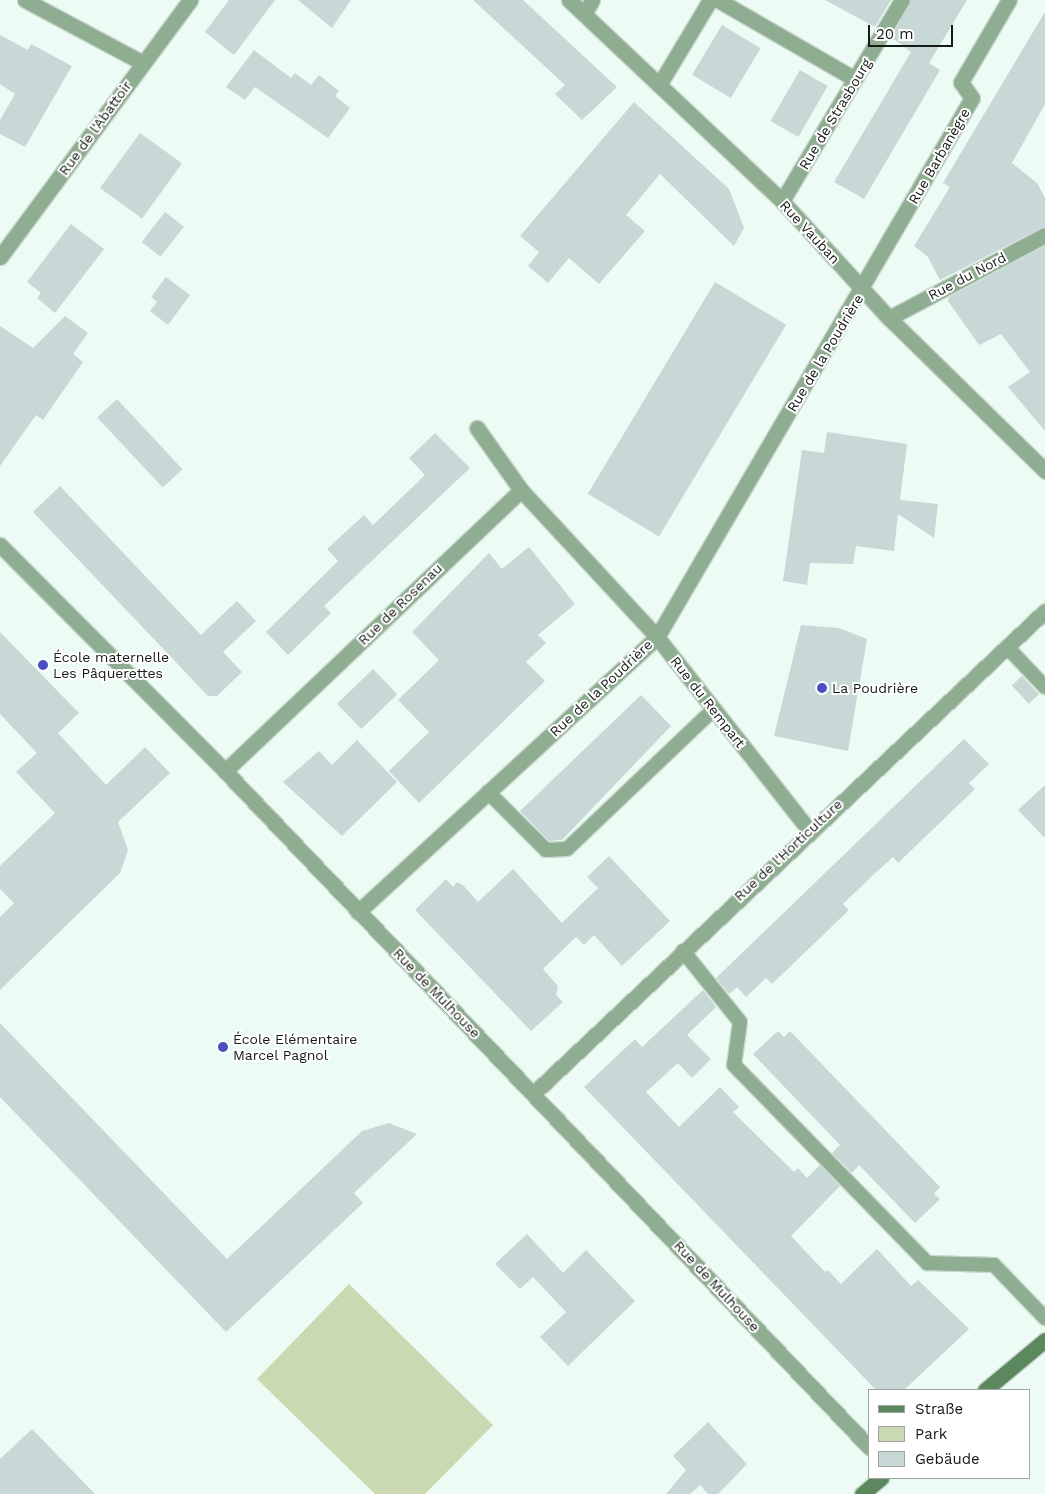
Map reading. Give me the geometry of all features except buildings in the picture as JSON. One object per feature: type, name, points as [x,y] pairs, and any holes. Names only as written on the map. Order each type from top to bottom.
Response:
[{"type":"main road","points":[[986,1389],[1045,1340]]},
{"type":"main road","points":[[862,1494],[880,1479]]},
{"type":"street","points":[[25,0],[143,63]]},
{"type":"street","name":"Rue de l'Abattoir","points":[[0,257],[190,0]]},
{"type":"street","name":"Rue Vauban","points":[[569,0],[782,201],[889,318],[1045,471]]},
{"type":"street","points":[[584,14],[592,0]]},
{"type":"street","points":[[659,85],[710,0]]},
{"type":"street","points":[[718,0],[855,80]]},
{"type":"street","name":"Rue de Strasbourg","points":[[782,201],[902,0]]},
{"type":"street","name":"Rue Barbanègre","points":[[863,288],[972,98],[961,82],[1009,0]]},
{"type":"street","name":"Rue du Nord","points":[[889,318],[1045,235]]},
{"type":"street","name":"Rue de la Poudrière","points":[[358,912],[657,637],[863,288]]},
{"type":"street","points":[[477,428],[521,490]]},
{"type":"street","name":"Rue du Rempart","points":[[521,490],[657,637],[808,830]]},
{"type":"street","name":"Rue de Rosenau","points":[[225,771],[521,490]]},
{"type":"street","name":"Rue de Mulhouse","points":[[0,545],[225,771],[358,912],[534,1092],[868,1446]]},
{"type":"street","name":"Rue de l'Horticulture","points":[[534,1092],[808,830],[1045,611]]},
{"type":"lane","points":[[1007,647],[1045,687]]},
{"type":"lane","points":[[488,792],[546,850],[567,849],[714,709]]},
{"type":"lane","points":[[683,951],[740,1022],[734,1065],[927,1263],[994,1265],[1045,1318]]},
{"type":"green space","points":[[349,1284],[493,1425],[425,1494],[375,1494],[257,1379]]},
{"type":"place","name":"École maternelle Les Pâquerettes","points":[[43,665]]},
{"type":"place","name":"La Poudrière","points":[[822,688]]},
{"type":"place","name":"École Elémentaire Marcel Pagnol","points":[[223,1047]]}]
